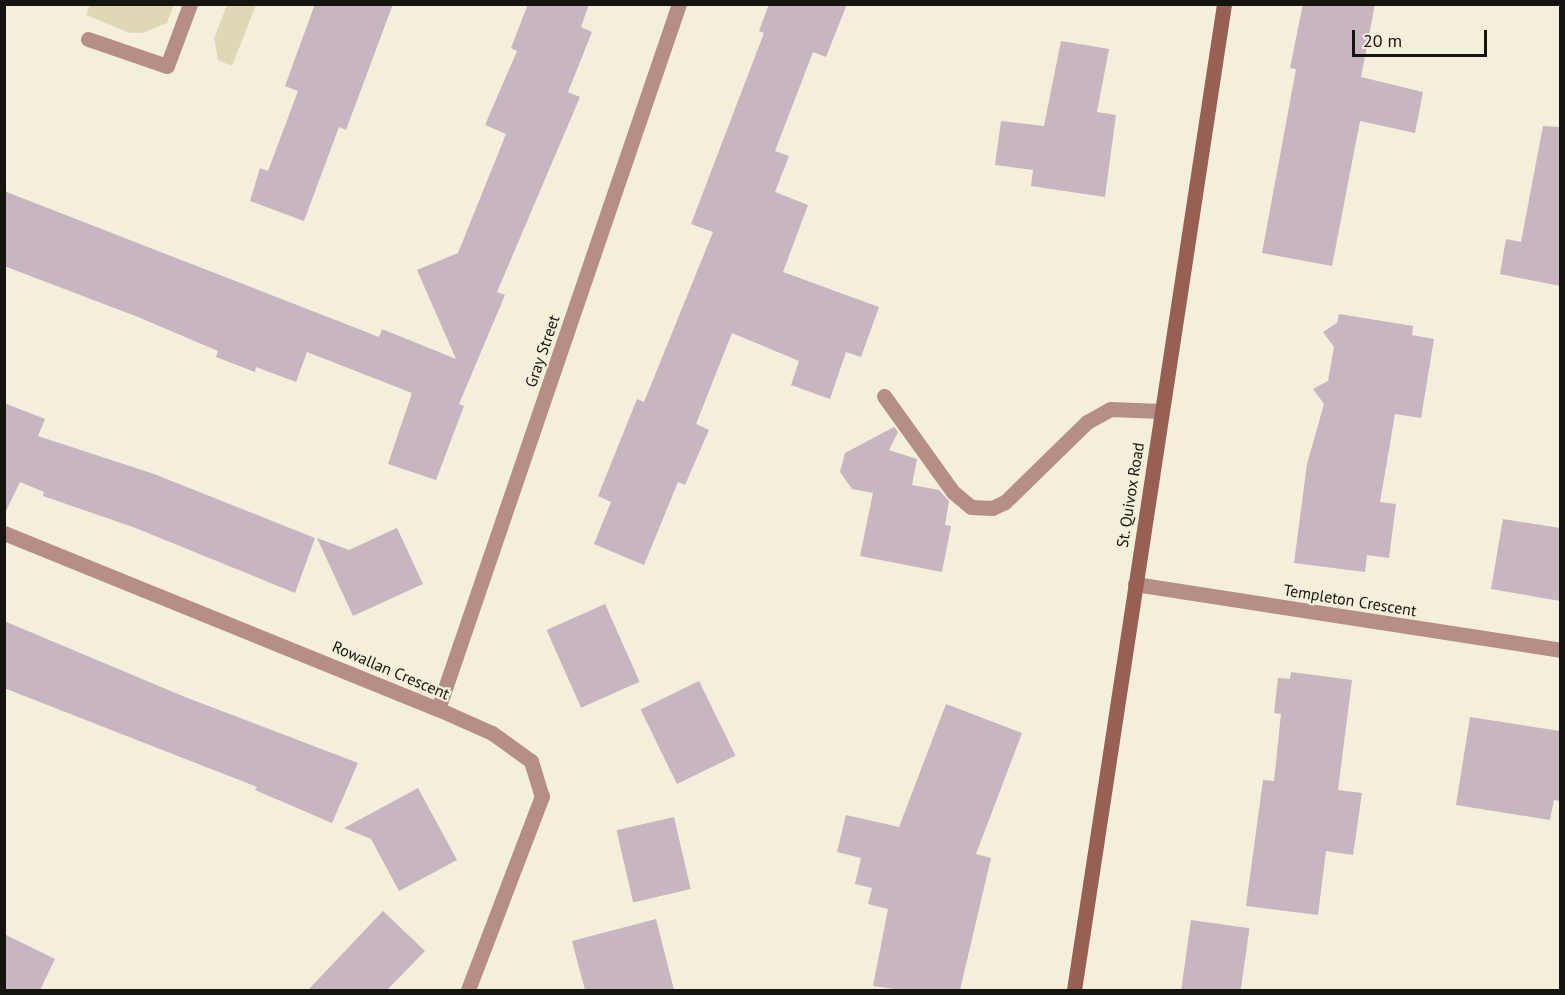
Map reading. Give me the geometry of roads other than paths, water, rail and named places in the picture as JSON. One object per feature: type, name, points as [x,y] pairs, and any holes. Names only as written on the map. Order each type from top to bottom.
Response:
[{"type":"street","points":[[88,39],[167,66],[190,4]]},
{"type":"street","name":"Gray Street","points":[[438,709],[679,4]]},
{"type":"street","name":"St. Quivox Road","points":[[1074,990],[1224,4]]},
{"type":"street","points":[[884,396],[953,492],[971,507],[992,508],[1005,502],[1087,422],[1110,409],[1161,411]]},
{"type":"street","name":"Rowallan Crescent","points":[[4,533],[438,709],[492,733],[531,761],[542,796],[468,990]]},
{"type":"street","name":"Templeton Crescent","points":[[1135,584],[1560,650]]}]
